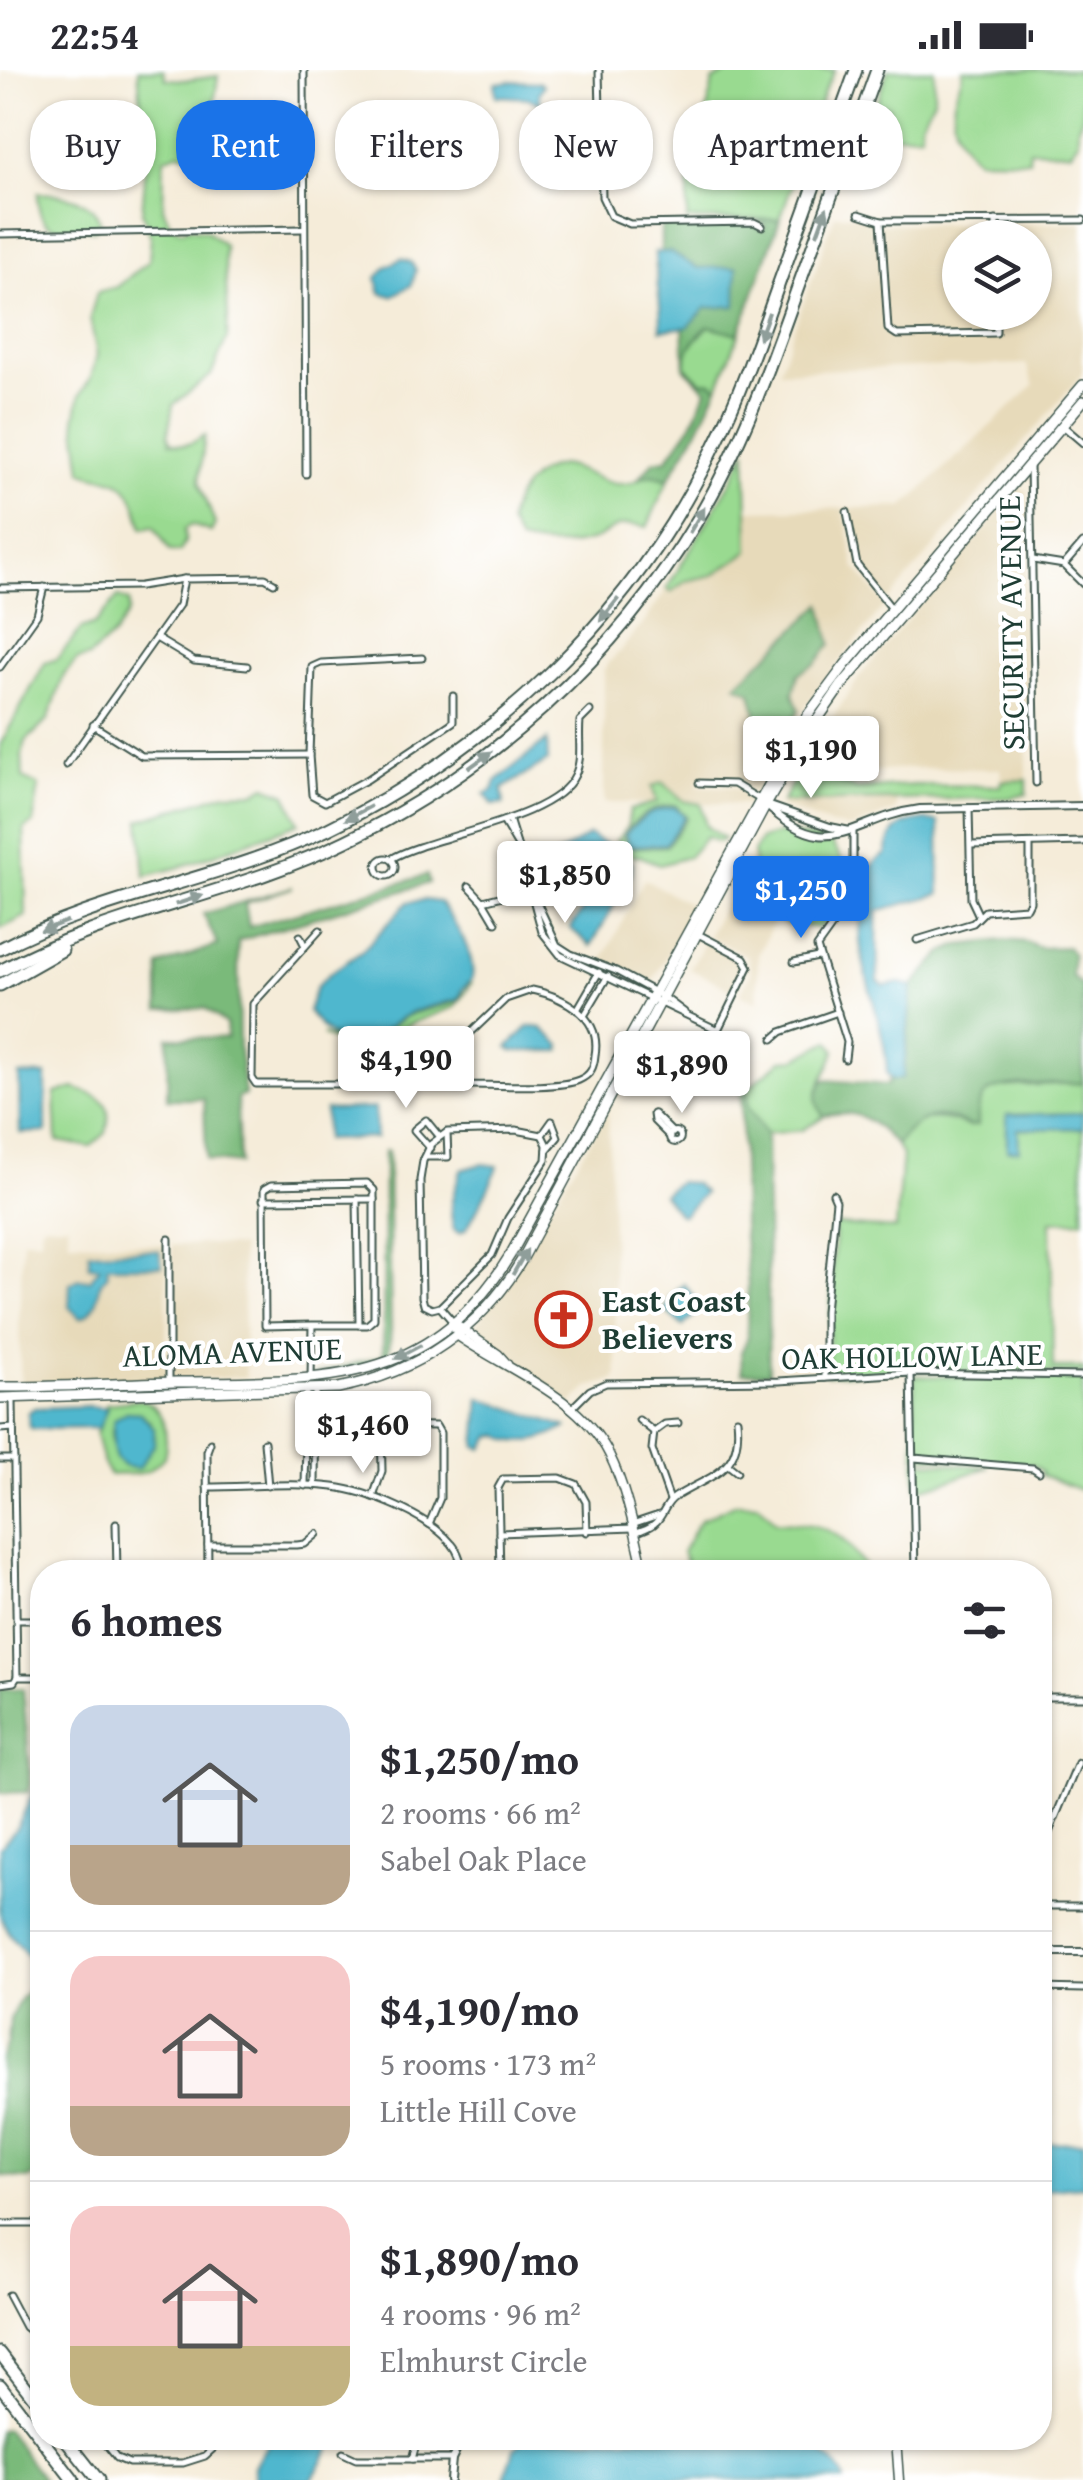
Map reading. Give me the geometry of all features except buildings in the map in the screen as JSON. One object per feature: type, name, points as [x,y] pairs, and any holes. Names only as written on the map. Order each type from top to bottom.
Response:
[{"type":"highway","points":[[0,950],[64,922],[286,847],[366,810],[475,739],[572,652],[648,558],[712,453],[748,370],[856,70]]},
{"type":"highway","points":[[0,972],[42,950],[296,864],[411,806],[528,722],[616,634],[699,518],[745,427],[876,70]]},
{"type":"highway","points":[[0,985],[53,954],[152,913]]},
{"type":"highway","points":[[0,2353],[30,2392]]},
{"type":"highway","points":[[0,2384],[30,2423]]},
{"type":"highway","points":[[50,2450],[73,2480]]},
{"type":"highway","points":[[74,2450],[98,2480]]},
{"type":"main road","points":[[658,998],[762,802],[829,702],[896,613],[1083,386]]},
{"type":"main road","points":[[896,613],[1083,401]]},
{"type":"main road","points":[[1062,426],[1067,405]]},
{"type":"main road","points":[[1048,426],[1048,442]]},
{"type":"main road","points":[[658,998],[698,934],[762,802]]},
{"type":"main road","name":"ALOMA AVENUE","points":[[0,1398],[288,1390],[394,1360],[454,1322],[497,1276],[658,998]]},
{"type":"main road","name":"ALOMA AVENUE","points":[[0,1387],[169,1382],[350,1385],[425,1358],[461,1333],[504,1288],[658,998]]},
{"type":"main road","points":[[552,1179],[552,1204]]},
{"type":"main road","points":[[454,1322],[494,1361],[510,1367],[571,1409],[594,1432],[608,1451],[641,1560]]},
{"type":"main road","points":[[153,1392],[169,1382]]},
{"type":"main road","points":[[13,1398],[22,1391],[80,1388],[89,1384]]},
{"type":"main road","points":[[897,2450],[900,2480]]},
{"type":"street","points":[[304,70],[306,474]]},
{"type":"street","points":[[599,70],[602,197],[611,216],[630,224],[754,222],[762,226]]},
{"type":"street","points":[[859,214],[881,221],[942,220]]},
{"type":"street","points":[[1052,220],[1083,220]]},
{"type":"street","points":[[881,221],[888,329],[897,334],[996,330]]},
{"type":"street","points":[[0,234],[303,228]]},
{"type":"street","points":[[1062,426],[1083,443]]},
{"type":"street","name":"SECURITY AVENUE","points":[[1030,463],[1036,783]]},
{"type":"street","points":[[847,512],[857,566],[896,613]]},
{"type":"street","points":[[1064,565],[1083,542]]},
{"type":"street","points":[[1033,560],[1064,565],[1083,584]]},
{"type":"street","points":[[0,588],[140,586],[184,579],[264,578],[274,583]]},
{"type":"street","points":[[66,765],[179,604],[184,579]]},
{"type":"street","points":[[0,667],[37,615],[44,587]]},
{"type":"street","points":[[156,638],[194,661],[247,666]]},
{"type":"street","points":[[422,658],[320,663],[312,667],[308,754],[310,791],[315,798],[325,802],[368,779],[453,722],[453,696]]},
{"type":"street","points":[[391,859],[506,820],[563,790],[574,779],[580,762],[580,721],[590,711]]},
{"type":"street","points":[[93,725],[142,756],[308,754]]},
{"type":"street","points":[[699,783],[734,784],[794,828],[826,837],[846,835],[902,812],[1083,806]]},
{"type":"street","points":[[762,802],[830,827],[853,831]]},
{"type":"street","points":[[969,808],[971,899],[979,916]]},
{"type":"street","points":[[506,820],[542,932],[552,948],[566,959],[658,998]]},
{"type":"street","points":[[846,1059],[848,1042],[818,957],[820,941],[846,905],[854,873],[853,831]]},
{"type":"street","points":[[971,845],[1083,842]]},
{"type":"street","points":[[917,940],[960,928],[985,911],[1027,908],[1030,844]]},
{"type":"street","points":[[469,886],[484,901],[496,923]]},
{"type":"street","points":[[484,901],[530,886]]},
{"type":"street","points":[[530,886],[557,945],[570,954],[612,969],[718,1030]]},
{"type":"street","points":[[320,930],[252,1004],[254,1082],[262,1086],[362,1084],[378,1080],[437,1044],[461,1042],[506,999],[527,990],[561,999],[577,1010],[594,1028],[597,1048],[591,1071],[579,1080],[564,1084],[470,1085],[461,1080],[461,1042]]},
{"type":"street","points":[[698,934],[744,958],[749,967],[718,1030],[708,1090]]},
{"type":"street","points":[[300,936],[305,940],[305,949]]},
{"type":"street","points":[[794,962],[818,957]]},
{"type":"street","points":[[577,1010],[603,965]]},
{"type":"street","points":[[584,1016],[612,969]]},
{"type":"street","points":[[590,989],[598,993]]},
{"type":"street","points":[[773,1038],[838,1012]]},
{"type":"street","points":[[421,1054],[430,1061],[461,1060]]},
{"type":"street","points":[[653,1114],[671,1134]]},
{"type":"street","points":[[430,1148],[414,1130],[417,1125],[426,1120],[439,1136]]},
{"type":"street","points":[[552,1121],[558,1137],[508,1218],[492,1255],[440,1307],[428,1308],[422,1297],[420,1186],[430,1148],[447,1132],[523,1130],[542,1135],[552,1121]]},
{"type":"street","points":[[425,1157],[448,1156],[447,1132]]},
{"type":"street","points":[[542,1135],[548,1150]]},
{"type":"street","points":[[367,1183],[372,1186],[374,1198],[374,1319],[367,1325],[265,1326],[264,1189],[270,1185],[367,1183]]},
{"type":"street","points":[[318,1184],[318,1200]]},
{"type":"street","points":[[824,1378],[825,1311],[836,1201],[833,1194]]},
{"type":"street","points":[[264,1200],[374,1198]]},
{"type":"street","points":[[358,1199],[360,1325]]},
{"type":"street","points":[[169,1239],[169,1382]]},
{"type":"street","points":[[440,1307],[454,1322]]},
{"type":"street","points":[[305,1486],[312,1325]]},
{"type":"street","points":[[911,1373],[915,1560]]},
{"type":"street","name":"OAK HOLLOW LANE","points":[[571,1409],[590,1390],[606,1382],[779,1381],[911,1373],[1083,1376]]},
{"type":"street","points":[[311,1386],[315,1486]]},
{"type":"street","points":[[0,1684],[14,1682],[17,1677],[13,1398]]},
{"type":"street","points":[[499,1533],[634,1528],[661,1514],[670,1500],[728,1465],[739,1440],[737,1418]]},
{"type":"street","points":[[638,1420],[654,1432]]},
{"type":"street","points":[[670,1500],[652,1449],[654,1432],[665,1424],[678,1423]]},
{"type":"street","points":[[372,1498],[382,1472],[380,1425]]},
{"type":"street","points":[[354,1430],[380,1425],[438,1428],[440,1498],[429,1524]]},
{"type":"street","points":[[0,1428],[14,1428]]},
{"type":"street","points":[[264,1442],[268,1486]]},
{"type":"street","points":[[208,1560],[210,1443]]},
{"type":"street","points":[[912,1458],[1033,1468],[1040,1472]]},
{"type":"street","points":[[0,1460],[14,1459]]},
{"type":"street","points":[[728,1465],[738,1472]]},
{"type":"street","points":[[500,1560],[498,1488],[509,1478],[560,1478],[576,1484],[586,1502],[587,1532]]},
{"type":"street","points":[[207,1487],[315,1486],[351,1490],[429,1524],[452,1544],[458,1560]]},
{"type":"street","points":[[116,1524],[116,1560]]},
{"type":"street","points":[[208,1545],[296,1545],[305,1544],[317,1534]]},
{"type":"street","points":[[17,1620],[30,1620]]},
{"type":"street","points":[[17,1677],[30,1677]]},
{"type":"street","points":[[1052,1697],[1083,1697]]},
{"type":"street","points":[[1052,1825],[1078,1763]]},
{"type":"street","points":[[1052,1906],[1083,1906]]},
{"type":"street","points":[[1052,1952],[1083,1952]]},
{"type":"street","points":[[1052,1989],[1083,1990]]},
{"type":"street","points":[[0,2224],[30,2224]]},
{"type":"street","points":[[8,2296],[30,2330]]},
{"type":"street","points":[[110,2450],[116,2458],[130,2463],[183,2463],[212,2450]]},
{"type":"street","points":[[412,2459],[415,2450]]},
{"type":"street","points":[[450,2480],[456,2450]]},
{"type":"street","points":[[344,2453],[356,2459],[452,2459]]},
{"type":"shaded area","points":[[835,215],[856,215],[881,224],[942,224],[942,330],[1052,330],[1052,223],[1083,223],[1083,373],[888,601],[859,564],[849,509],[844,510],[855,567],[885,605],[817,690],[755,793],[727,779],[697,781],[698,786],[734,787],[752,797],[748,804],[691,803],[669,787],[655,803],[604,803],[604,669],[646,620],[667,588],[671,592],[686,581],[713,575],[749,551],[749,510],[903,507],[1034,385],[1026,364],[779,371]]},
{"type":"shaded area","points":[[1020,488],[1027,491],[1027,780],[1002,781],[1001,769],[859,768],[850,761],[842,736],[837,733],[831,733],[825,747],[830,773],[822,770],[811,750],[863,672]]},
{"type":"shaded area","points":[[897,799],[896,810],[852,828],[831,825],[780,806],[782,802],[808,800]]},
{"type":"shaded area","points":[[753,852],[757,907],[775,919],[758,955],[758,1002],[740,994],[751,973],[747,956],[708,936]]},
{"type":"shaded area","points":[[644,879],[695,907],[650,986],[602,961]]},
{"type":"shaded area","points":[[706,940],[742,960],[746,967],[736,991],[690,969]]},
{"type":"shaded area","points":[[608,1112],[617,1375],[615,1380],[589,1387],[571,1405],[469,1330],[483,1316]]},
{"type":"shaded area","points":[[42,1224],[68,1224],[69,1241],[167,1245],[166,1379],[21,1385],[23,1239],[41,1240]],"holes":[[[159,1251],[158,1267],[107,1266],[99,1289],[79,1279],[90,1280],[101,1266],[89,1258],[89,1252]]]},
{"type":"shaded area","points":[[172,1245],[241,1247],[246,1377],[171,1379]]},
{"type":"green space","points":[[138,70],[163,70],[166,79],[218,76],[215,100],[176,100],[176,153],[164,158],[163,208],[171,226],[182,231],[206,231],[224,245],[228,316],[227,338],[211,375],[173,405],[170,442],[189,444],[205,435],[199,481],[215,524],[211,532],[192,525],[185,529],[180,552],[170,551],[154,526],[143,528],[132,496],[122,484],[82,471],[75,419],[80,395],[91,377],[97,355],[90,318],[97,292],[117,287],[149,261],[151,237],[142,212],[144,190],[156,190],[156,100],[141,100]]},
{"type":"green space","points":[[734,70],[835,70],[821,100],[709,100],[713,81]]},
{"type":"green space","points":[[888,70],[934,70],[934,99],[921,122],[921,134],[903,135],[903,100],[877,100]]},
{"type":"green space","points":[[963,70],[1077,70],[1083,88],[1083,115],[1071,152],[1030,150],[1029,160],[977,159],[955,126],[954,101]]},
{"type":"green space","points":[[688,190],[790,190],[780,219],[687,220]]},
{"type":"green space","points":[[38,193],[85,203],[100,224],[94,230],[47,223],[39,208]]},
{"type":"green space","points":[[780,219],[739,334],[709,326],[687,354],[685,366],[701,381],[718,387],[696,433],[668,480],[653,474],[639,478],[654,461],[667,459],[692,424],[707,390],[685,369],[681,272],[661,266],[661,226],[753,224],[763,230],[765,225],[756,220]]},
{"type":"green space","points":[[709,326],[739,334],[718,387],[701,381],[685,366],[688,349]]},
{"type":"green space","points":[[746,449],[749,551],[713,575],[686,581],[671,592],[667,588],[732,480]]},
{"type":"green space","points":[[560,465],[614,484],[647,476],[668,480],[647,527],[619,526],[595,539],[570,545],[519,541],[509,523],[514,503],[532,479]]},
{"type":"green space","points":[[118,597],[129,602],[128,613],[115,634],[89,657],[77,660],[64,675],[48,720],[26,741],[23,778],[39,786],[33,824],[24,829],[26,916],[0,929],[0,745],[45,663],[57,659],[81,629],[95,624]]},
{"type":"green space","points":[[822,604],[831,644],[816,663],[798,674],[793,694],[799,710],[764,770],[757,771],[751,766],[756,713],[751,692],[736,685]]},
{"type":"green space","points":[[811,750],[816,764],[830,773],[832,780],[857,789],[1001,786],[1002,781],[1027,780],[1027,794],[1009,798],[782,802]]},
{"type":"green space","points":[[662,782],[684,801],[701,804],[706,826],[724,839],[718,842],[706,837],[688,857],[660,865],[633,856],[616,841],[627,828],[630,810],[657,802],[652,787]],"holes":[[[675,805],[687,817],[667,846],[628,848],[623,833],[646,813]]]},
{"type":"green space","points":[[266,786],[286,794],[299,823],[145,876],[140,820],[226,793],[256,792]]},
{"type":"green space","points":[[781,833],[830,841],[844,865],[845,898],[819,928],[787,923],[757,907],[753,852],[761,839]]},
{"type":"green space","points":[[427,875],[429,883],[238,941],[239,1050],[245,1095],[237,1098],[239,1164],[206,1160],[204,1099],[167,1099],[168,1037],[227,1038],[226,1024],[205,1008],[159,1010],[159,966],[218,945],[203,914],[293,887],[245,903],[249,927]]},
{"type":"green space","points":[[1005,940],[1040,948],[1068,947],[1073,955],[1072,976],[1083,987],[1083,1083],[1017,1085],[993,1090],[981,1101],[978,1125],[946,1117],[931,1118],[911,1129],[896,1145],[864,1118],[846,1113],[824,1116],[816,1098],[824,1080],[888,1085],[890,1077],[893,1080],[905,1061],[912,986],[942,953],[959,945]]},
{"type":"green space","points":[[459,1001],[455,1007],[409,1024],[368,1047],[347,1051],[322,1034],[358,1045],[411,1015]]},
{"type":"green space","points":[[829,1041],[835,1050],[817,1099],[824,1116],[802,1130],[766,1134],[748,1107],[747,1089],[782,1060],[795,1059]]},
{"type":"green space","points":[[1083,1083],[1083,1113],[1007,1115],[1007,1149],[1018,1129],[1083,1128],[1083,1220],[1051,1221],[1053,1368],[1083,1368],[1083,1374],[914,1370],[827,1375],[835,1225],[896,1229],[902,1155],[896,1145],[904,1135],[929,1119],[970,1127],[983,1097],[995,1087]]},
{"type":"green space","points":[[74,1088],[99,1098],[107,1107],[106,1133],[90,1147],[57,1141],[55,1093]]},
{"type":"green space","points":[[741,1089],[747,1089],[748,1107],[766,1134],[769,1373],[742,1373],[748,1284]]},
{"type":"green space","points":[[384,1151],[388,1151],[388,1359],[362,1368],[313,1375],[383,1356]]},
{"type":"green space","points":[[914,1376],[1083,1379],[1083,1491],[1041,1475],[1042,1471],[1033,1465],[915,1456]]},
{"type":"green space","points":[[140,1400],[155,1408],[165,1431],[164,1457],[139,1474],[110,1475],[103,1464],[96,1434],[106,1404]],"holes":[[[126,1412],[140,1413],[151,1423],[124,1466],[111,1437],[114,1420]]]},
{"type":"green space","points":[[915,1461],[989,1467],[917,1489]]},
{"type":"green space","points":[[736,1503],[759,1504],[776,1522],[829,1531],[860,1560],[685,1560],[682,1552],[700,1520]]},
{"type":"green space","points":[[23,1688],[28,1792],[0,1793],[0,1689]]},
{"type":"green space","points":[[30,1989],[27,2179],[0,2176],[0,2061],[8,2043],[10,2018]]},
{"type":"green space","points":[[6,2429],[44,2480],[0,2480],[0,2430]]},
{"type":"water","points":[[495,83],[544,85],[540,100],[532,100],[496,96]]},
{"type":"water","points":[[655,252],[670,252],[698,268],[737,267],[736,306],[706,308],[688,327],[661,330]]},
{"type":"water","points":[[401,259],[411,262],[416,270],[412,285],[392,296],[381,293],[377,278],[386,267]]},
{"type":"water","points":[[547,740],[548,761],[502,789],[504,804],[493,805],[485,794]]},
{"type":"water","points":[[675,807],[685,816],[666,844],[629,846],[625,834],[636,823],[653,812]]},
{"type":"water","points":[[924,820],[938,822],[940,894],[877,911],[878,981],[884,986],[912,986],[903,1078],[893,1080],[887,1074],[883,1040],[862,958],[861,923],[872,866],[886,854],[897,829]]},
{"type":"water","points":[[589,835],[609,846],[570,908],[556,906],[543,863]]},
{"type":"water","points":[[619,859],[632,863],[631,874],[591,946],[570,928]]},
{"type":"water","points":[[408,902],[440,902],[471,959],[472,979],[459,999],[411,1013],[363,1042],[344,1042],[328,1033],[308,1011],[316,987],[361,952]]},
{"type":"water","points":[[529,1026],[542,1028],[561,1045],[561,1051],[514,1051],[508,1047]]},
{"type":"water","points":[[19,1075],[46,1075],[46,1132],[20,1133]]},
{"type":"water","points":[[375,1108],[376,1138],[325,1140],[325,1110]]},
{"type":"water","points":[[1083,1113],[1083,1128],[1018,1129],[1019,1150],[1007,1150],[1007,1115]]},
{"type":"water","points":[[482,1164],[498,1166],[468,1226],[459,1233],[454,1230],[451,1206],[461,1170]]},
{"type":"water","points":[[678,1182],[694,1183],[704,1193],[683,1215],[663,1194]]},
{"type":"water","points":[[159,1251],[162,1266],[107,1266],[108,1274],[90,1312],[80,1318],[69,1307],[70,1284],[79,1279],[90,1280],[100,1267],[89,1266],[89,1252]]},
{"type":"water","points":[[684,1284],[702,1308],[683,1326],[665,1310]]},
{"type":"water","points":[[480,1398],[567,1427],[533,1441],[491,1436],[483,1449],[476,1447]]},
{"type":"water","points":[[34,1408],[107,1408],[99,1428],[29,1426],[28,1413]]},
{"type":"water","points":[[126,1412],[140,1413],[154,1428],[154,1445],[139,1468],[121,1464],[114,1453],[114,1420]]},
{"type":"water","points":[[30,1799],[30,1960],[0,1913],[0,1847],[16,1829]]},
{"type":"water","points":[[1083,2142],[1083,2186],[1052,2189],[1052,2143]]},
{"type":"water","points":[[264,2450],[329,2450],[311,2480],[253,2480],[254,2465]]},
{"type":"water","points":[[514,2450],[814,2450],[836,2466],[844,2480],[505,2480]]},
{"type":"place","name":"East Coast Believers","points":[[563,1319]]}]
